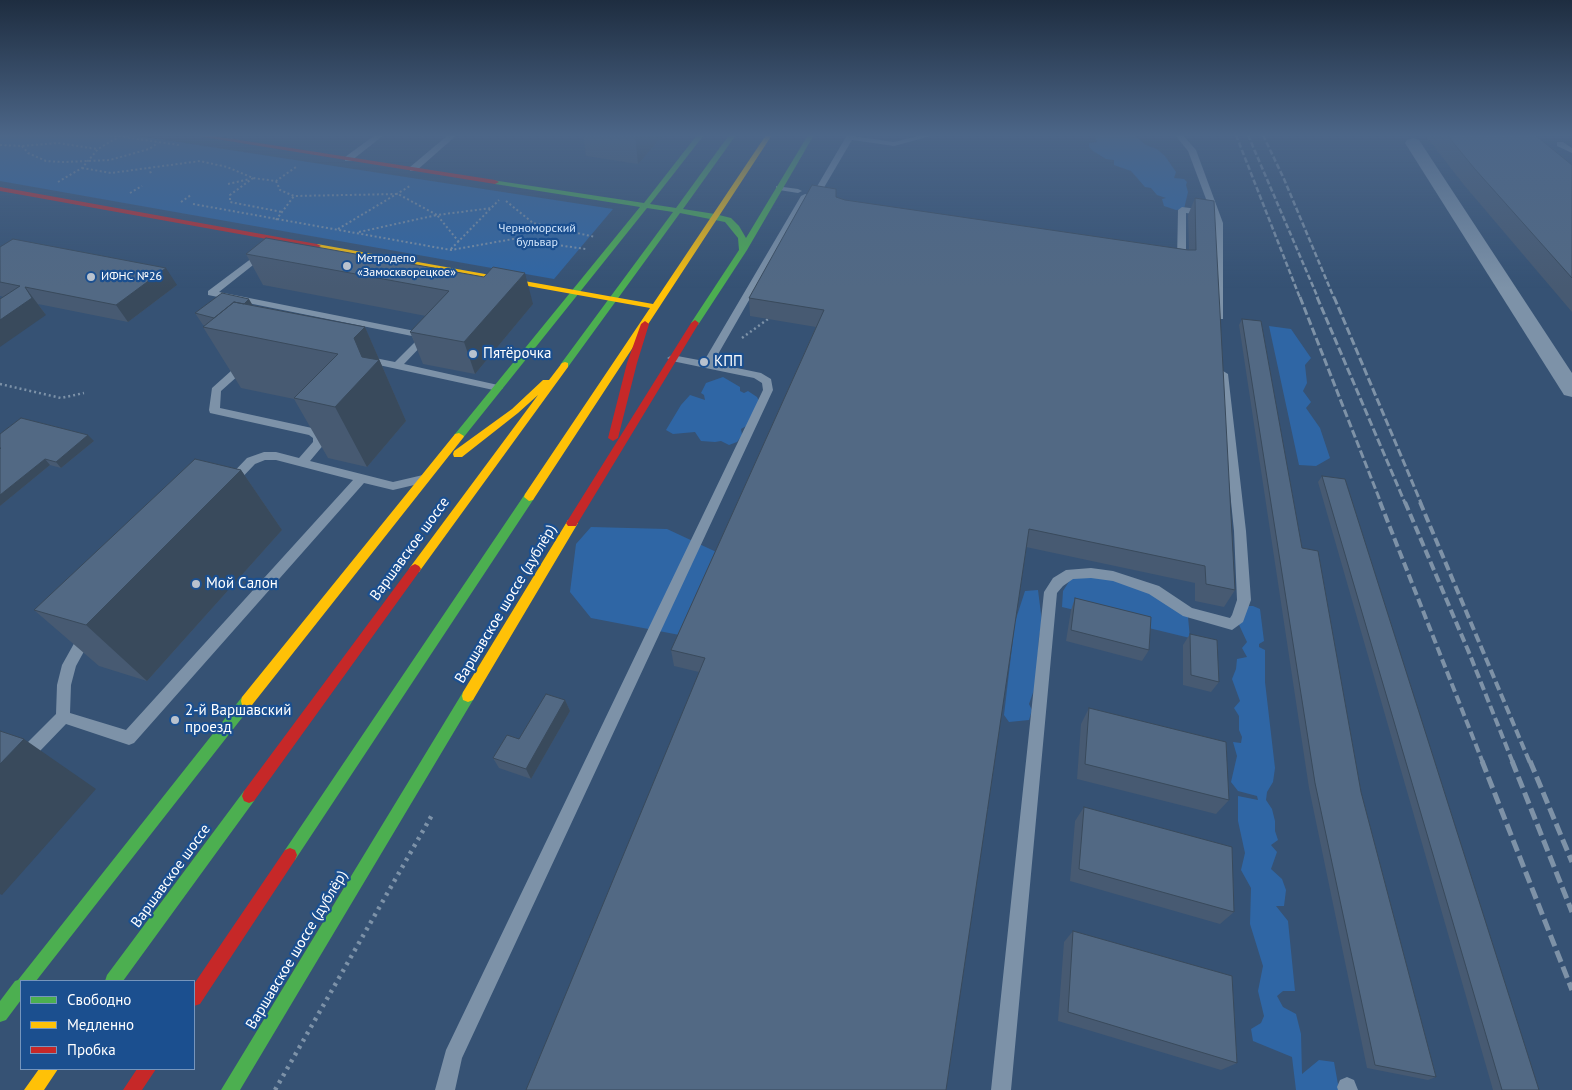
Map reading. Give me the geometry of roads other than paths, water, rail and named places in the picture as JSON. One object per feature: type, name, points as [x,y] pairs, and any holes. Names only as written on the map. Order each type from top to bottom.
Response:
[{"type":"main road","points":[[523,186],[715,216],[728,220],[736,228],[742,238],[743,250]]},
{"type":"main road","points":[[27,980],[424,479],[662,186]]},
{"type":"main road","name":"Варшавское шоссе","points":[[114,980],[696,186]]},
{"type":"main road","points":[[195,997],[645,324],[735,186]]},
{"type":"main road","name":"Варшавское шоссе (дублёр)","points":[[230,1090],[672,358],[743,250],[780,188]]},
{"type":"main road","points":[[0,189],[656,307]]},
{"type":"main road","points":[[600,477],[620,415],[632,364],[645,324]]},
{"type":"main road","points":[[424,479],[515,411],[561,368]]},
{"type":"main road","points":[[0,1014],[20,988]]},
{"type":"main road","points":[[33,1090],[48,1070]]},
{"type":"main road","points":[[132,1090],[146,1070]]},
{"type":"street","points":[[1440,186],[1572,390]]},
{"type":"lane","points":[[814,198],[821,186]]},
{"type":"lane","points":[[1205,186],[1219,224],[1220,331]]},
{"type":"lane","points":[[780,188],[798,191]]},
{"type":"lane","points":[[707,365],[805,196],[832,200]]},
{"type":"lane","points":[[1169,261],[1181,263],[1182,210],[1216,215]]},
{"type":"lane","points":[[279,239],[211,293],[416,334],[420,342],[397,366]]},
{"type":"lane","points":[[251,358],[216,390],[214,410],[312,432],[319,436],[319,443],[301,463]]},
{"type":"lane","points":[[358,358],[498,388]]},
{"type":"lane","points":[[445,1090],[453,1057],[768,390],[767,381],[756,375],[672,358]]},
{"type":"lane","points":[[1001,1090],[1051,592],[1058,582],[1071,574],[1091,573],[1113,576],[1154,590],[1188,612],[1232,624],[1238,618],[1244,600],[1240,531],[1221,360]]},
{"type":"lane","points":[[219,493],[251,461],[264,456],[276,456],[393,486],[424,479]]},
{"type":"lane","points":[[63,717],[129,738],[361,479]]},
{"type":"lane","points":[[0,778],[9,774],[63,717],[64,685],[69,665],[92,625]]},
{"type":"railway","points":[[1256,186],[1300,298]]},
{"type":"railway","points":[[1270,186],[1318,298]]},
{"type":"railway","points":[[1287,186],[1334,298]]},
{"type":"railway","points":[[1300,297],[1381,503]]},
{"type":"railway","points":[[1317,297],[1405,503]]},
{"type":"railway","points":[[1334,297],[1421,503]]},
{"type":"railway","points":[[1380,502],[1483,763]]},
{"type":"railway","points":[[1405,502],[1470,655],[1513,763]]},
{"type":"railway","points":[[1420,502],[1530,763]]},
{"type":"railway","points":[[1482,761],[1572,990]]},
{"type":"railway","points":[[1512,761],[1572,912]]},
{"type":"railway","points":[[1530,761],[1572,862]]},
{"type":"place","name":"Метродепо «Замоскворецкое»","points":[[347,266]]},
{"type":"place","name":"ИФНС №26","points":[[91,277]]},
{"type":"place","name":"Пятёрочка","points":[[473,354]]},
{"type":"place","name":"КПП","points":[[704,362]]},
{"type":"place","name":"Мой Салон","points":[[196,584]]},
{"type":"place","name":"2-й Варшавский проезд","points":[[175,720]]},
{"type":"park label","name":"Черноморский бульвар","points":[[537,236]]}]
